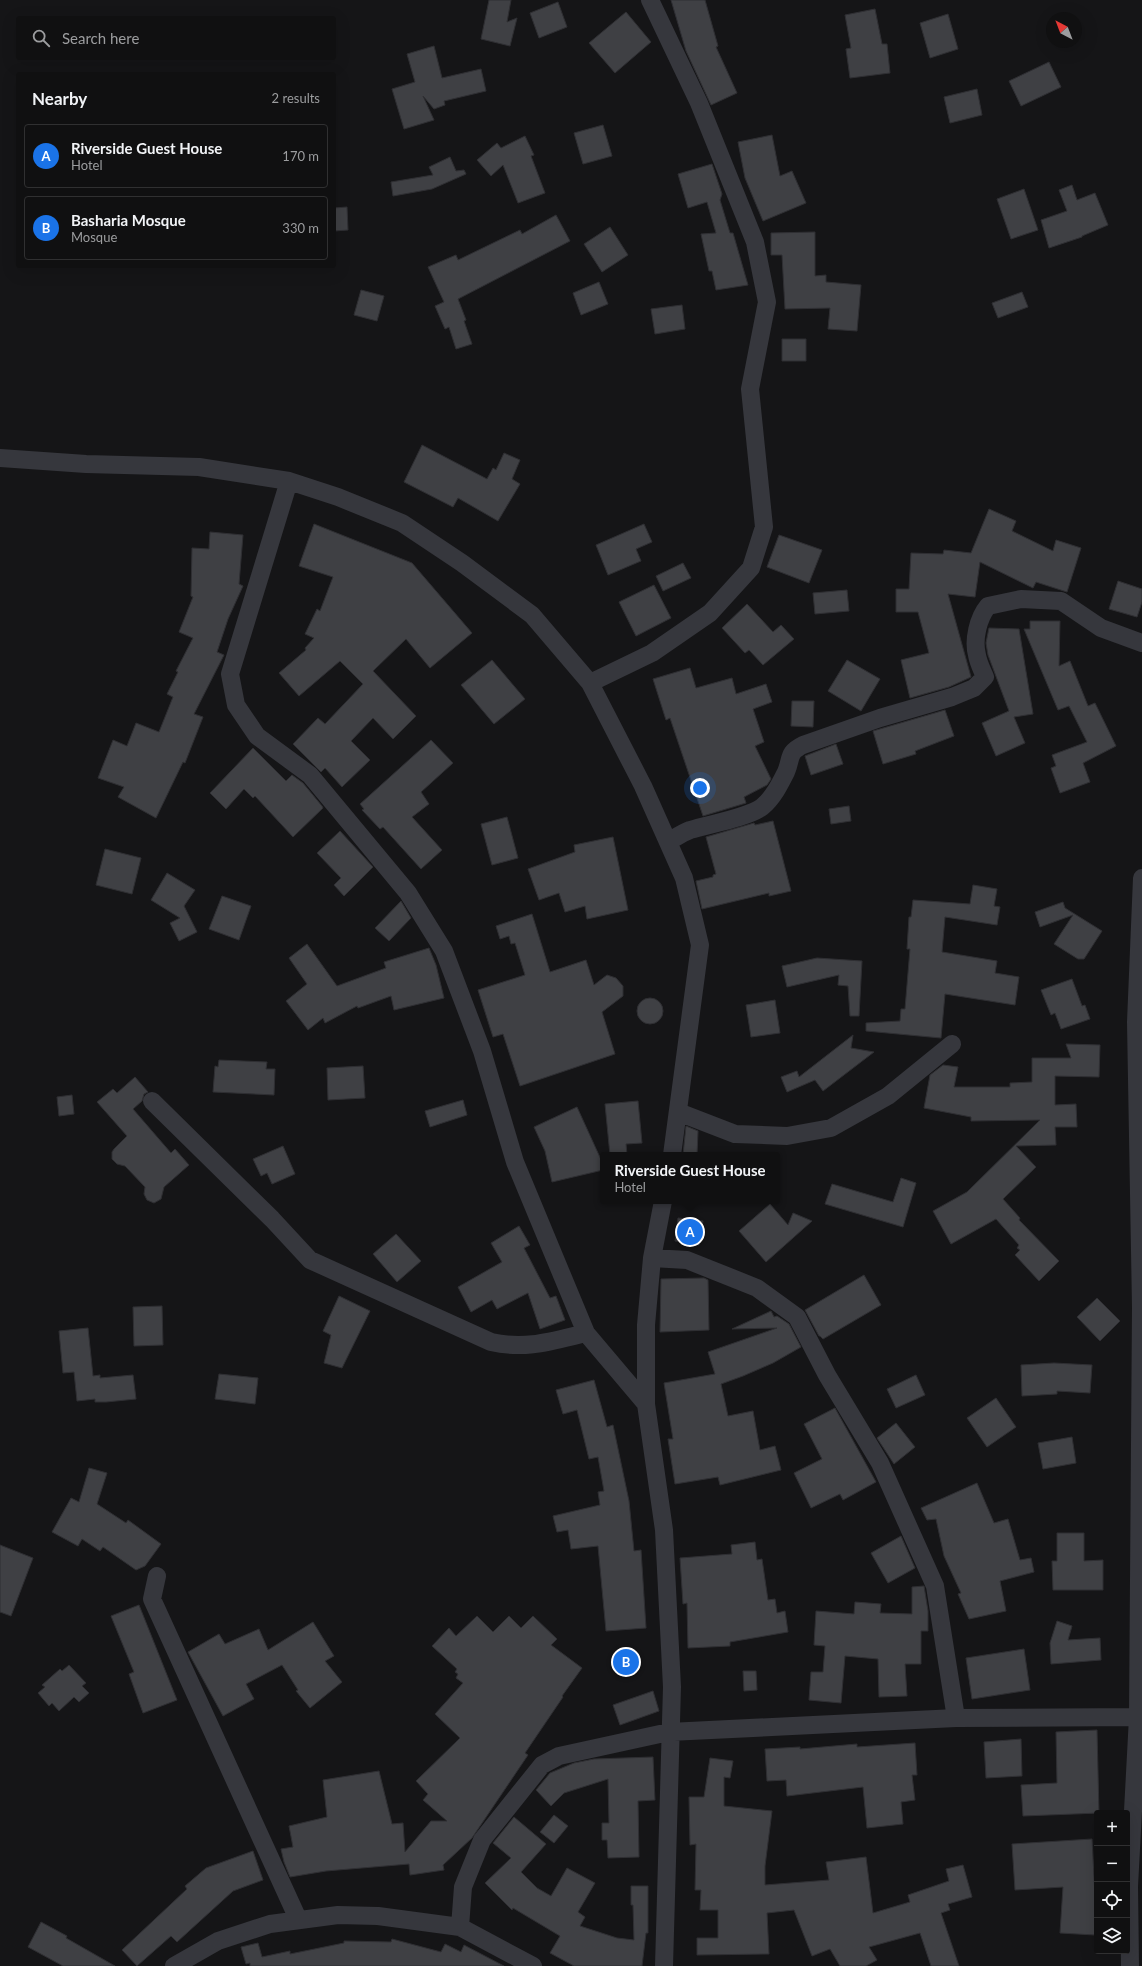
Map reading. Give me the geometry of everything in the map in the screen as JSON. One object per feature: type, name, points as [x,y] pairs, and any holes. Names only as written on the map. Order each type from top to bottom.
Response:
[{"type":"street","points":[[590,683],[652,653],[710,613],[751,568],[764,527],[750,389],[767,302],[755,242],[699,103],[650,0]]},
{"type":"street","points":[[0,458],[86,464],[199,467],[289,481],[338,497],[402,523],[462,563],[532,615],[590,683],[643,786],[684,878],[700,945],[672,1152]]},
{"type":"street","points":[[289,481],[230,674],[236,705],[257,736],[310,775],[408,893],[444,951],[482,1051],[515,1162],[586,1333],[646,1404]]},
{"type":"street","points":[[668,842],[688,831],[747,814],[762,807],[774,795],[787,770],[789,758],[793,750],[803,745],[880,718],[952,697],[974,688],[985,677],[976,654],[977,628],[983,612],[988,606],[1021,599],[1061,601],[1101,628],[1142,644]]},
{"type":"street","points":[[1130,1966],[1128,1886],[1140,1717],[1141,1307],[1136,1022],[1142,878]]},
{"type":"street","points":[[678,1112],[735,1134],[787,1136],[832,1128],[888,1096],[952,1044]]},
{"type":"street","points":[[152,1100],[272,1219],[310,1260]]},
{"type":"street","points":[[662,1204],[652,1258],[646,1325],[646,1404],[664,1530],[672,1687],[664,1966]]},
{"type":"street","points":[[268,1232],[310,1260],[491,1342],[508,1346],[526,1346],[586,1333]]},
{"type":"street","points":[[652,1258],[687,1260],[701,1265],[757,1288],[797,1317],[827,1375],[880,1463],[935,1586],[956,1718]]},
{"type":"street","points":[[157,1576],[152,1599],[298,1919]]},
{"type":"street","points":[[460,1927],[463,1887],[482,1840],[542,1765],[559,1756],[670,1732],[956,1718],[1140,1717]]},
{"type":"street","points":[[174,1966],[218,1941],[270,1924],[298,1919],[338,1915],[378,1916],[460,1927],[533,1966]]},
{"type":"building","points":[[489,0],[511,0],[507,22],[517,18],[510,46],[481,39]]},
{"type":"building","points":[[671,0],[705,0],[718,46],[716,47],[737,93],[711,105],[686,51]]},
{"type":"building","points":[[558,2],[567,27],[539,38],[530,13]]},
{"type":"building","points":[[875,9],[882,44],[887,44],[890,73],[850,78],[846,49],[851,48],[845,15]]},
{"type":"building","points":[[626,12],[651,42],[615,73],[589,43]]},
{"type":"building","points":[[948,14],[958,49],[930,58],[920,23]]},
{"type":"building","points":[[434,46],[442,78],[481,69],[486,91],[444,101],[445,105],[434,109],[423,96],[434,120],[404,129],[392,89],[415,82],[407,54]]},
{"type":"building","points":[[1049,62],[1061,87],[1021,106],[1009,81]]},
{"type":"building","points":[[977,89],[982,115],[950,123],[944,97]]},
{"type":"building","points":[[603,125],[612,156],[583,164],[574,133]]},
{"type":"building","points":[[772,135],[780,176],[792,171],[806,203],[763,221],[745,178],[738,142]]},
{"type":"building","points":[[525,136],[534,155],[531,156],[545,193],[518,203],[503,165],[491,176],[477,160],[497,143],[501,148]]},
{"type":"building","points":[[450,157],[456,171],[464,170],[466,174],[432,189],[393,196],[391,182],[433,175],[429,167]]},
{"type":"building","points":[[712,164],[722,194],[720,200],[730,233],[733,233],[748,285],[716,290],[712,271],[709,271],[701,234],[716,233],[707,202],[688,208],[678,174]]},
{"type":"building","points":[[1072,185],[1077,200],[1095,193],[1108,225],[1082,237],[1049,248],[1041,220],[1067,211],[1059,190]]},
{"type":"building","points":[[1024,189],[1038,230],[1011,239],[997,199]]},
{"type":"building","points":[[347,207],[348,230],[336,231],[336,208]]},
{"type":"building","points":[[556,215],[570,241],[458,299],[466,320],[464,321],[472,344],[456,349],[449,327],[445,329],[435,306],[444,302],[428,267],[456,255],[458,260],[520,230],[522,234]]},
{"type":"building","points":[[610,227],[628,255],[602,272],[584,244]]},
{"type":"building","points":[[815,232],[815,276],[826,275],[826,282],[861,285],[857,331],[828,329],[830,308],[785,309],[782,255],[771,255],[771,233]]},
{"type":"building","points":[[599,282],[608,304],[581,315],[573,293]]},
{"type":"building","points":[[361,290],[384,296],[377,321],[354,315]]},
{"type":"building","points":[[1022,292],[1028,307],[998,318],[992,303]]},
{"type":"building","points":[[682,305],[685,329],[655,334],[651,309]]},
{"type":"building","points":[[782,339],[806,339],[806,361],[782,361]]},
{"type":"building","points":[[422,445],[487,479],[493,468],[496,470],[504,453],[520,460],[512,479],[520,484],[498,521],[458,498],[453,507],[404,482]]},
{"type":"building","points":[[989,509],[1016,521],[1012,531],[1053,551],[1056,540],[1081,548],[1067,592],[1036,582],[1033,588],[980,562],[975,597],[948,594],[971,677],[949,687],[910,698],[901,660],[929,653],[918,612],[896,612],[896,589],[909,589],[911,553],[943,554],[944,550],[971,553]]},
{"type":"building","points":[[314,524],[412,563],[472,633],[430,668],[406,639],[373,671],[416,716],[393,739],[373,718],[351,741],[370,760],[342,787],[325,768],[321,772],[293,744],[318,718],[325,724],[363,684],[340,661],[299,696],[279,673],[306,650],[305,648],[314,638],[305,634],[317,609],[320,611],[333,577],[299,566]]},
{"type":"building","points":[[644,524],[652,542],[636,549],[641,561],[608,575],[596,545]]},
{"type":"building","points":[[210,532],[243,535],[239,584],[243,586],[228,619],[217,652],[224,655],[194,714],[203,717],[185,763],[183,762],[156,818],[118,797],[124,787],[98,778],[113,740],[127,746],[136,723],[159,732],[173,697],[167,694],[178,672],[176,671],[193,638],[179,632],[193,597],[191,596],[192,548],[209,549]]},
{"type":"building","points":[[779,535],[822,550],[809,583],[767,567]]},
{"type":"building","points":[[683,563],[691,578],[663,591],[656,576]]},
{"type":"building","points":[[1118,581],[1142,589],[1142,602],[1137,617],[1109,609]]},
{"type":"building","points":[[654,585],[671,618],[636,636],[619,602]]},
{"type":"building","points":[[847,590],[849,611],[815,614],[813,593]]},
{"type":"building","points":[[747,604],[773,632],[781,625],[794,639],[763,665],[749,650],[745,653],[722,628]]},
{"type":"building","points":[[1030,621],[1060,621],[1059,666],[1070,661],[1088,706],[1095,703],[1116,746],[1083,763],[1090,782],[1060,793],[1051,768],[1056,766],[1052,755],[1087,742],[1069,706],[1058,710],[1024,629],[1030,629]]},
{"type":"building","points":[[989,628],[1019,629],[1033,714],[1014,717],[1025,743],[996,756],[982,723],[1009,711],[988,655],[986,643]]},
{"type":"building","points":[[492,660],[525,699],[494,724],[461,685]]},
{"type":"building","points":[[847,660],[880,679],[861,711],[828,691]]},
{"type":"building","points":[[690,668],[696,688],[732,678],[736,694],[766,684],[772,702],[753,709],[764,742],[755,746],[771,779],[767,785],[744,797],[746,803],[703,816],[670,718],[666,720],[653,679]]},
{"type":"building","points":[[792,701],[814,701],[813,727],[791,726]]},
{"type":"building","points":[[945,710],[954,736],[915,751],[916,754],[883,764],[873,731]]},
{"type":"building","points":[[431,740],[453,763],[421,792],[429,804],[412,817],[442,850],[421,869],[383,827],[380,829],[362,810],[364,809],[360,804]]},
{"type":"building","points":[[836,744],[843,764],[811,775],[805,756]]},
{"type":"building","points":[[253,748],[286,781],[292,775],[303,783],[323,808],[293,837],[255,796],[253,798],[244,789],[226,809],[210,793]]},
{"type":"building","points":[[849,806],[851,821],[831,824],[829,809]]},
{"type":"building","points":[[507,817],[518,858],[492,865],[481,824]]},
{"type":"building","points":[[773,821],[791,891],[769,896],[769,893],[702,909],[696,881],[713,877],[713,875],[716,874],[706,837],[754,823],[755,825]]},
{"type":"building","points":[[340,831],[373,867],[344,896],[334,885],[341,878],[317,853]]},
{"type":"building","points":[[613,837],[628,910],[587,919],[585,906],[565,912],[559,893],[539,900],[528,869],[575,852],[574,845]]},
{"type":"building","points":[[105,849],[141,858],[132,894],[96,885]]},
{"type":"building","points":[[167,873],[195,890],[184,906],[197,932],[179,941],[170,923],[180,918],[151,900]]},
{"type":"building","points":[[973,885],[997,889],[994,906],[1000,907],[997,925],[945,917],[942,952],[997,961],[995,973],[1019,977],[1015,1005],[945,994],[941,1038],[866,1031],[866,1023],[900,1021],[901,1009],[905,1009],[910,949],[907,949],[909,917],[911,917],[913,900],[970,904]]},
{"type":"building","points":[[222,896],[251,906],[239,940],[209,929]]},
{"type":"building","points":[[401,901],[411,918],[389,941],[375,928]]},
{"type":"building","points":[[1063,902],[1065,908],[1102,931],[1084,959],[1078,959],[1054,944],[1073,915],[1040,927],[1035,912]]},
{"type":"building","points":[[532,914],[550,972],[586,960],[594,985],[607,975],[616,978],[623,986],[623,996],[602,1012],[615,1054],[520,1086],[503,1034],[493,1037],[478,990],[525,975],[515,943],[511,944],[509,936],[500,939],[496,926]]},
{"type":"building","points":[[307,944],[337,986],[386,968],[384,962],[429,948],[436,965],[444,998],[394,1010],[391,996],[358,1008],[357,1006],[325,1023],[323,1018],[308,1030],[286,1001],[307,984],[289,958]]},
{"type":"building","points":[[817,958],[862,961],[859,1016],[850,1016],[848,986],[838,985],[839,975],[787,987],[782,966]]},
{"type":"building","points":[[1072,979],[1082,1006],[1085,1005],[1090,1019],[1061,1029],[1055,1013],[1051,1015],[1041,990]]},
{"type":"building","points":[[650,998],[659,1002],[663,1011],[659,1020],[650,1024],[641,1020],[637,1011],[641,1002]]},
{"type":"building","points":[[775,1000],[780,1033],[751,1037],[746,1005]]},
{"type":"building","points":[[853,1035],[851,1048],[874,1052],[823,1091],[815,1080],[787,1092],[781,1077],[797,1071],[799,1077]]},
{"type":"building","points":[[1066,1044],[1100,1045],[1099,1077],[1055,1076],[1055,1105],[1076,1104],[1077,1127],[1055,1127],[1056,1145],[1016,1146],[1036,1167],[1003,1199],[1020,1218],[1019,1220],[1059,1261],[1039,1281],[1015,1255],[1020,1250],[1017,1248],[1019,1245],[996,1219],[951,1244],[933,1211],[967,1192],[1040,1120],[971,1121],[971,1117],[924,1108],[930,1075],[943,1065],[958,1067],[954,1087],[1010,1087],[1010,1083],[1032,1082],[1032,1058],[1071,1058]]},
{"type":"building","points":[[219,1060],[267,1062],[266,1069],[275,1069],[274,1095],[213,1092],[215,1066],[218,1067]]},
{"type":"building","points":[[363,1066],[365,1098],[328,1100],[327,1068]]},
{"type":"building","points":[[135,1077],[148,1092],[144,1094],[142,1101],[133,1109],[171,1153],[175,1149],[189,1165],[164,1187],[161,1199],[154,1203],[147,1200],[144,1194],[145,1187],[125,1166],[117,1164],[112,1159],[112,1152],[127,1136],[97,1102],[113,1089],[117,1093]]},
{"type":"building","points":[[72,1095],[74,1114],[59,1116],[57,1097]]},
{"type":"building","points":[[463,1100],[467,1115],[430,1127],[425,1111]]},
{"type":"building","points":[[638,1101],[642,1143],[626,1144],[627,1152],[610,1152],[605,1104]]},
{"type":"building","points":[[577,1107],[600,1157],[600,1171],[552,1182],[545,1151],[534,1127]]},
{"type":"building","points":[[686,1126],[698,1131],[697,1152],[683,1152]]},
{"type":"building","points":[[283,1146],[295,1174],[272,1184],[267,1173],[261,1176],[253,1159]]},
{"type":"building","points":[[901,1178],[916,1183],[903,1227],[825,1204],[832,1184],[893,1202]]},
{"type":"building","points":[[770,1204],[788,1225],[793,1213],[812,1221],[766,1262],[739,1231]]},
{"type":"building","points":[[678,1218],[703,1221],[699,1245],[675,1241]]},
{"type":"building","points":[[519,1226],[530,1245],[524,1248],[550,1298],[556,1296],[565,1320],[540,1329],[528,1293],[497,1309],[492,1300],[471,1312],[458,1287],[502,1262],[491,1243]]},
{"type":"building","points":[[396,1234],[421,1261],[397,1282],[373,1254]]},
{"type":"building","points":[[864,1275],[881,1305],[823,1339],[819,1336],[805,1310]]},
{"type":"building","points":[[704,1278],[708,1280],[709,1330],[660,1332],[661,1279]]},
{"type":"building","points":[[339,1296],[370,1311],[342,1368],[324,1363],[331,1335],[323,1331]]},
{"type":"building","points":[[1097,1298],[1120,1321],[1100,1341],[1077,1317]]},
{"type":"building","points":[[162,1306],[163,1345],[134,1346],[133,1307]]},
{"type":"building","points":[[771,1311],[774,1317],[777,1316],[789,1324],[801,1347],[773,1363],[721,1384],[728,1416],[753,1411],[760,1450],[775,1446],[781,1470],[720,1485],[718,1477],[675,1484],[668,1439],[673,1439],[664,1383],[715,1374],[708,1352],[777,1328],[732,1329]]},
{"type":"building","points":[[88,1328],[93,1376],[100,1375],[100,1378],[133,1375],[136,1399],[106,1402],[95,1402],[95,1399],[77,1401],[74,1372],[63,1373],[59,1331]]},
{"type":"building","points":[[1054,1363],[1092,1365],[1090,1393],[1057,1391],[1057,1394],[1022,1396],[1021,1365]]},
{"type":"building","points":[[219,1374],[258,1378],[255,1404],[215,1399]]},
{"type":"building","points":[[916,1375],[925,1395],[896,1408],[887,1389]]},
{"type":"building","points":[[594,1380],[607,1427],[613,1425],[629,1501],[634,1551],[641,1550],[646,1628],[606,1631],[598,1546],[571,1549],[568,1530],[557,1532],[553,1516],[600,1505],[598,1492],[604,1491],[598,1457],[589,1459],[577,1410],[563,1414],[556,1390]]},
{"type":"building","points":[[996,1398],[1016,1427],[987,1447],[967,1418]]},
{"type":"building","points":[[835,1408],[876,1482],[843,1500],[840,1494],[811,1508],[794,1473],[822,1459],[804,1424]]},
{"type":"building","points":[[896,1423],[915,1447],[894,1464],[877,1438]]},
{"type":"building","points":[[1072,1437],[1076,1463],[1043,1469],[1038,1443]]},
{"type":"building","points":[[89,1468],[107,1473],[97,1504],[126,1523],[128,1520],[161,1544],[145,1566],[136,1570],[103,1547],[100,1551],[82,1539],[78,1546],[52,1532],[71,1498],[79,1502]]},
{"type":"building","points":[[977,1483],[994,1523],[1008,1519],[1020,1560],[1031,1558],[1034,1572],[1000,1581],[1006,1611],[969,1619],[958,1594],[961,1593],[944,1556],[936,1519],[927,1520],[921,1508]]},
{"type":"building","points":[[1057,1533],[1084,1533],[1084,1561],[1103,1560],[1103,1590],[1053,1590],[1052,1561],[1057,1561]]},
{"type":"building","points":[[901,1536],[915,1568],[888,1583],[871,1553]]},
{"type":"building","points":[[755,1542],[757,1560],[762,1559],[768,1600],[775,1599],[777,1613],[785,1611],[788,1632],[730,1642],[730,1646],[688,1648],[687,1603],[683,1604],[680,1558],[732,1554],[731,1545]]},
{"type":"building","points":[[0,1545],[33,1558],[11,1616],[0,1612]]},
{"type":"building","points":[[924,1586],[928,1611],[928,1631],[921,1631],[921,1664],[905,1664],[907,1696],[879,1697],[878,1659],[845,1656],[841,1703],[809,1700],[811,1672],[823,1672],[825,1646],[814,1645],[816,1611],[854,1614],[855,1602],[881,1604],[880,1613],[912,1614],[912,1587]]},
{"type":"building","points":[[139,1605],[177,1700],[143,1713],[129,1674],[134,1672],[111,1616]]},
{"type":"building","points":[[477,1616],[493,1632],[509,1616],[521,1628],[533,1616],[557,1639],[551,1645],[582,1668],[525,1753],[528,1755],[472,1838],[443,1865],[444,1870],[410,1875],[409,1864],[326,1871],[290,1877],[281,1849],[293,1847],[289,1826],[327,1817],[323,1780],[379,1771],[392,1824],[403,1823],[405,1852],[431,1821],[447,1821],[423,1800],[428,1794],[416,1781],[460,1738],[435,1714],[463,1683],[456,1678],[458,1674],[455,1672],[457,1669],[432,1646],[449,1628],[456,1636]]},
{"type":"building","points":[[1057,1621],[1072,1626],[1068,1640],[1100,1638],[1101,1660],[1051,1664],[1050,1643]]},
{"type":"building","points":[[313,1622],[334,1656],[325,1661],[342,1682],[310,1708],[296,1691],[298,1690],[282,1665],[246,1684],[254,1699],[223,1716],[188,1652],[219,1634],[225,1644],[259,1629],[268,1650]]},
{"type":"building","points":[[1024,1649],[1030,1690],[972,1699],[966,1658]]},
{"type":"building","points":[[69,1665],[86,1683],[82,1686],[89,1693],[79,1702],[74,1697],[59,1711],[52,1703],[49,1706],[38,1693],[45,1687],[42,1685],[60,1669],[62,1671]]},
{"type":"building","points":[[743,1671],[756,1671],[757,1690],[744,1691]]},
{"type":"building","points":[[653,1691],[659,1711],[620,1725],[613,1705]]},
{"type":"building","points":[[1097,1730],[1099,1810],[1094,1810],[1094,1813],[1023,1816],[1021,1785],[1057,1783],[1056,1732]]},
{"type":"building","points":[[1021,1739],[1022,1776],[986,1778],[984,1742]]},
{"type":"building","points":[[915,1743],[917,1775],[912,1775],[915,1800],[901,1802],[903,1824],[867,1828],[863,1787],[787,1796],[786,1780],[767,1781],[765,1749],[800,1747],[800,1749],[857,1744],[857,1747]]},
{"type":"building","points":[[653,1757],[655,1800],[638,1801],[639,1857],[608,1858],[607,1840],[602,1840],[602,1823],[609,1823],[608,1779],[564,1793],[551,1806],[536,1790],[550,1773],[574,1763],[594,1759]]},
{"type":"building","points":[[710,1758],[733,1761],[730,1778],[724,1777],[724,1806],[772,1811],[765,1866],[765,1885],[829,1880],[826,1862],[866,1857],[873,1913],[910,1902],[908,1895],[949,1881],[946,1869],[963,1865],[972,1897],[948,1904],[950,1910],[941,1913],[959,1966],[931,1966],[920,1933],[869,1947],[877,1960],[866,1966],[840,1966],[830,1949],[812,1956],[794,1910],[767,1913],[769,1954],[697,1955],[697,1938],[718,1938],[718,1910],[700,1910],[701,1890],[695,1890],[696,1844],[690,1845],[689,1797],[704,1797]]},
{"type":"building","points":[[554,1815],[568,1826],[554,1843],[540,1832]]},
{"type":"building","points":[[514,1817],[546,1844],[521,1872],[537,1888],[551,1896],[567,1868],[595,1883],[578,1912],[585,1917],[580,1926],[617,1938],[634,1940],[631,1886],[648,1886],[648,1933],[646,1933],[642,1966],[574,1966],[550,1953],[560,1936],[513,1908],[512,1910],[485,1883],[511,1858],[493,1843]]},
{"type":"building","points":[[1092,1839],[1094,1877],[1094,1935],[1060,1933],[1063,1887],[1015,1890],[1012,1844]]},
{"type":"building","points":[[253,1851],[263,1880],[233,1891],[177,1942],[171,1936],[137,1966],[122,1950],[187,1889],[185,1886],[206,1868]]},
{"type":"building","points":[[41,1922],[67,1936],[66,1938],[115,1966],[63,1966],[28,1947]]},
{"type":"building","points":[[392,1939],[441,1952],[445,1944],[461,1952],[464,1945],[504,1966],[250,1966],[250,1963],[246,1964],[241,1947],[258,1943],[262,1957],[290,1951],[290,1954],[344,1943],[344,1941],[391,1942]]},
{"type":"place","name":"Riverside Guest House","points":[[690,1232]]},
{"type":"place","name":"Basharia Mosque","points":[[626,1662]]}]
